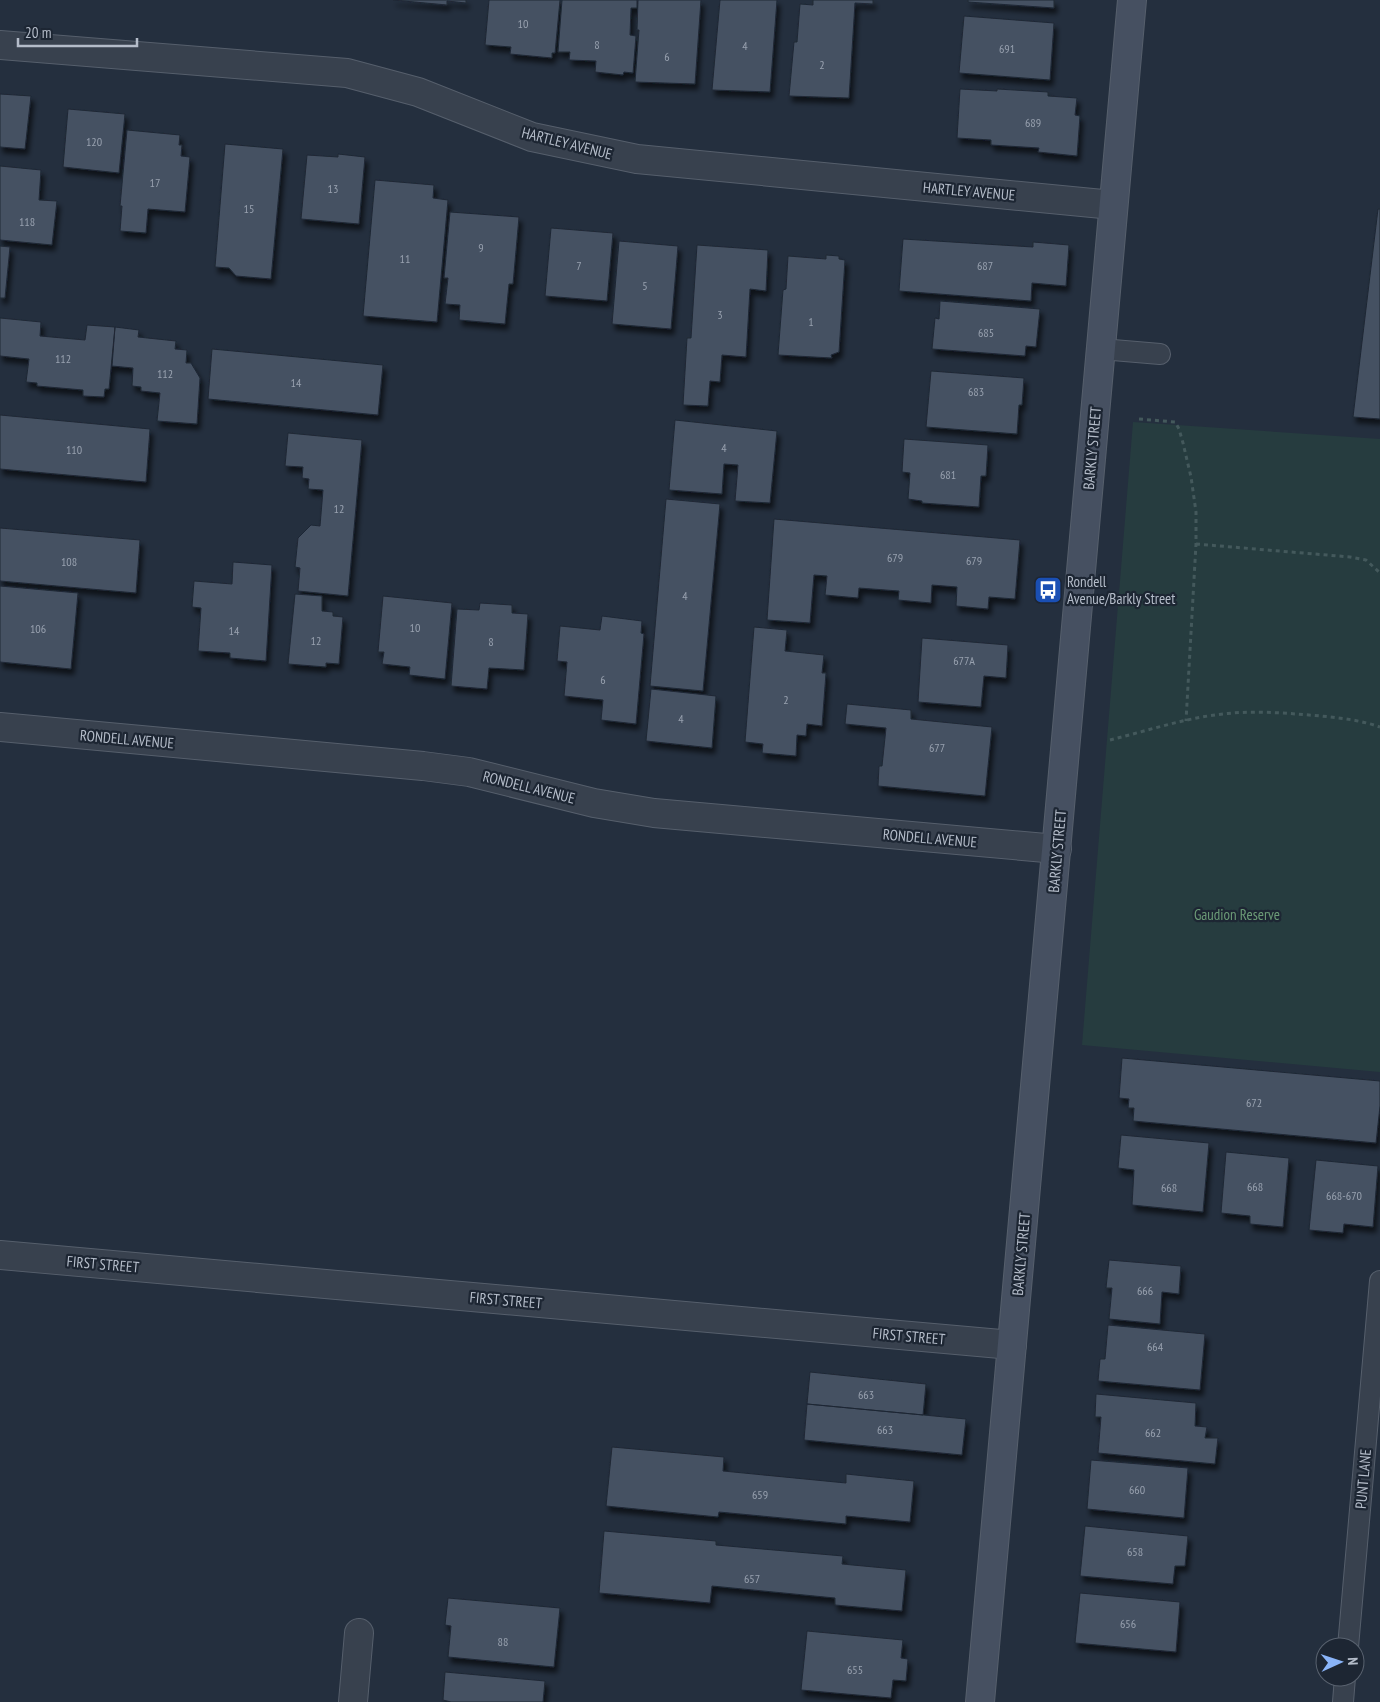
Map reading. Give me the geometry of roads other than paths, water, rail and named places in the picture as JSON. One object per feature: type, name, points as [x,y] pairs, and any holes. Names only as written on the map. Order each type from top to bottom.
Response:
[{"type":"street","name":"BARKLY STREET","points":[[980,1702],[1132,0]]},
{"type":"street","name":"HARTLEY AVENUE","points":[[0,45],[347,73],[418,92],[532,136],[637,159],[1113,205]]},
{"type":"street","name":"RONDELL AVENUE","points":[[0,727],[423,766],[469,772],[594,803],[654,814],[1057,849]]},
{"type":"street","name":"FIRST STREET","points":[[0,1255],[1012,1345]]},
{"type":"street","points":[[353,1702],[359,1633]]},
{"type":"lane","points":[[1101,349],[1160,354]]},
{"type":"lane","name":"PUNT LANE","points":[[1349,1637],[1380,1281]]},
{"type":"lane","points":[[1343,1702],[1344,1687]]},
{"type":"place","name":"Rondell Avenue/Barkly Street","points":[[1048,590]]},
{"type":"park label","name":"Gaudion Reserve","points":[[1237,914]]}]
